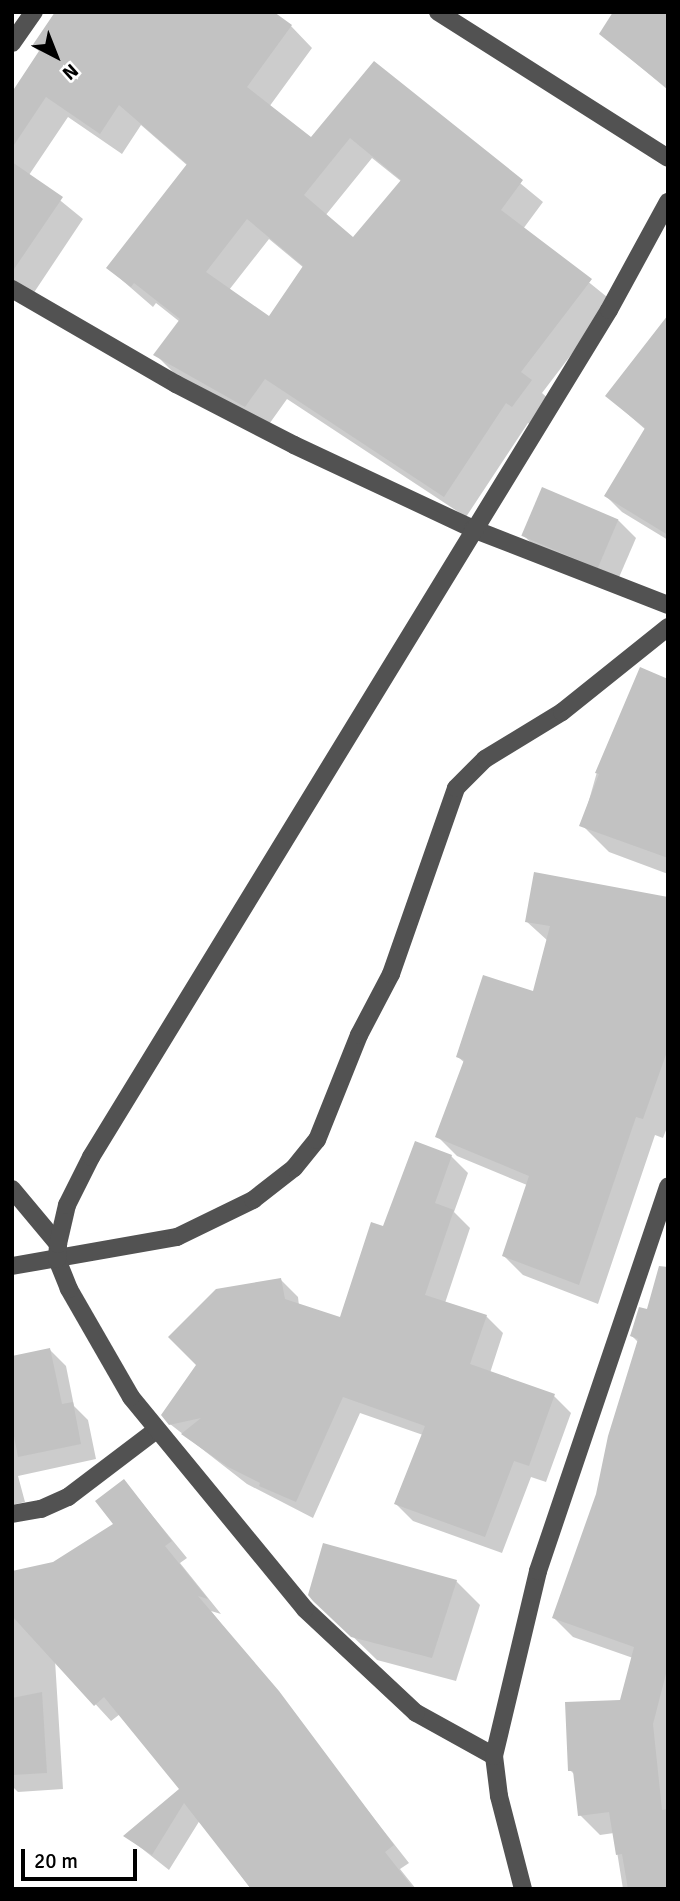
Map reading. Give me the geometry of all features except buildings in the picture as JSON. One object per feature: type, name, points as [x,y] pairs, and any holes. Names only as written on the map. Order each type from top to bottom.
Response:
[{"type":"street","points":[[12,43],[34,12]]},
{"type":"street","points":[[438,12],[668,158]]},
{"type":"street","points":[[58,1252],[67,1205],[90,1157],[609,310],[668,202]]},
{"type":"street","points":[[12,289],[236,416],[473,529],[668,605]]},
{"type":"street","points":[[12,1266],[58,1252],[177,1237],[253,1200],[300,1161],[322,1129],[359,1035],[391,974],[456,788],[485,759],[562,712],[668,626]]},
{"type":"street","points":[[523,1889],[499,1796],[494,1756],[538,1571],[668,1186]]},
{"type":"street","points":[[12,1189],[58,1252],[86,1322],[155,1430],[305,1609],[377,1681],[416,1713],[494,1756]]},
{"type":"street","points":[[12,1514],[41,1509],[68,1497],[155,1430]]}]
